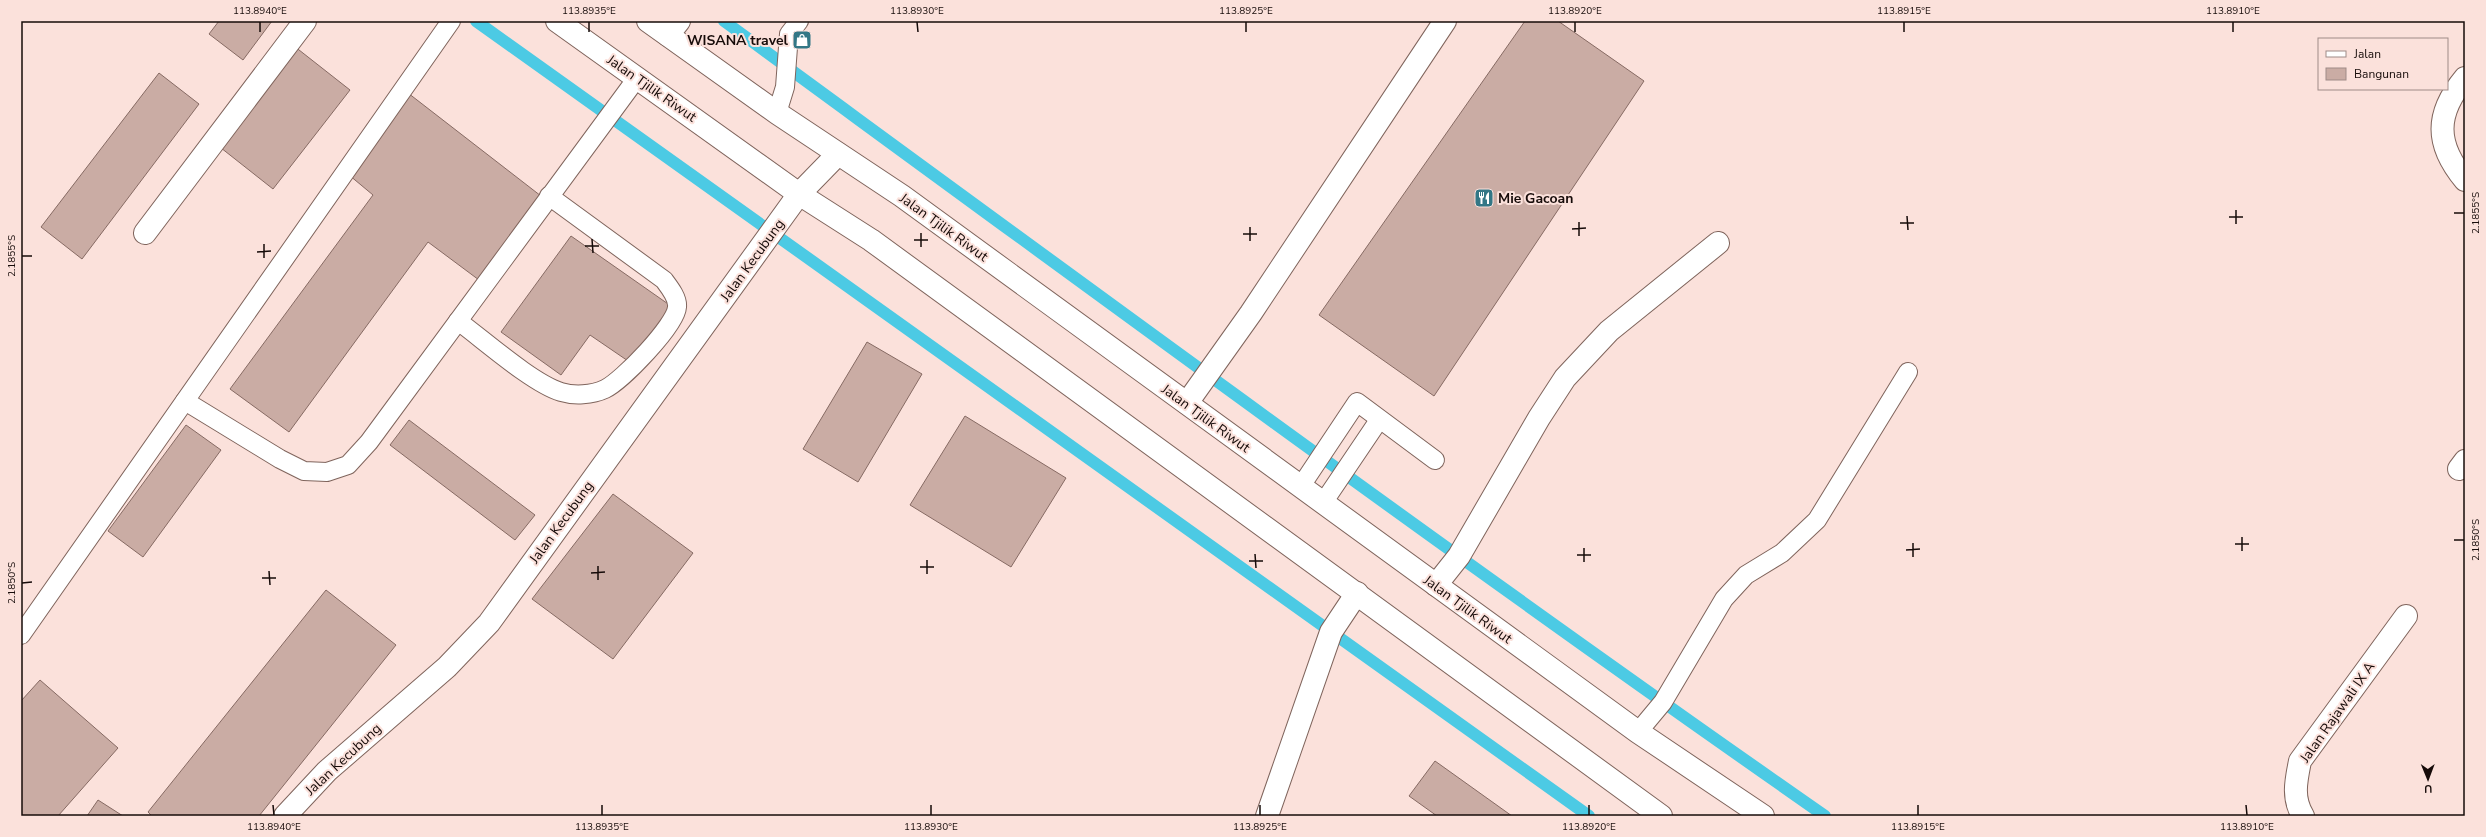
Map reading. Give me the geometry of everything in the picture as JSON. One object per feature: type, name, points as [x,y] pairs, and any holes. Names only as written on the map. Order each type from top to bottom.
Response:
[{"type":"main road","points":[[145,233],[305,21]]},
{"type":"main road","name":"Jalan Tjilik Riwut","points":[[557,21],[799,194],[871,240],[1661,816]]},
{"type":"main road","name":"Jalan Tjilik Riwut","points":[[648,21],[673,28],[777,113],[902,196],[1638,732],[1763,816]]},
{"type":"main road","points":[[1187,403],[1251,313],[1445,21]]},
{"type":"main road","points":[[2465,78],[2451,95],[2442,123],[2445,147],[2458,171],[2465,180]]},
{"type":"main road","name":"Jalan Kecubung","points":[[285,816],[327,771],[447,667],[488,623],[799,194],[838,154]]},
{"type":"main road","points":[[1436,585],[1459,556],[1538,418],[1566,378],[1609,331],[1718,243]]},
{"type":"main road","points":[[1267,816],[1331,632],[1357,593]]},
{"type":"main road","name":"Jalan Rajawali IX A","points":[[2303,816],[2296,805],[2295,785],[2300,761],[2406,616]]},
{"type":"lane","points":[[21,635],[451,21]]},
{"type":"lane","points":[[777,113],[785,87],[789,34],[798,21]]},
{"type":"lane","points":[[185,401],[286,462],[304,471],[327,472],[348,465],[369,442],[637,78]]},
{"type":"lane","points":[[458,321],[539,381],[561,392],[582,395],[606,389],[629,372],[670,324],[677,308],[673,292],[664,280],[550,196]]},
{"type":"lane","points":[[1638,732],[1663,702],[1724,599],[1746,575],[1782,553],[1817,520],[1908,372]]},
{"type":"lane","points":[[1301,486],[1357,402],[1379,420],[1435,460]]},
{"type":"lane","points":[[1323,503],[1379,420]]},
{"type":"building","points":[[219,21],[272,21],[243,60],[209,34]]},
{"type":"building","name":"Mie Gacoan","points":[[1525,21],[1558,21],[1644,81],[1434,396],[1319,315]]},
{"type":"building","points":[[294,46],[350,90],[273,189],[216,144]]},
{"type":"building","points":[[159,73],[199,104],[82,259],[41,227]]},
{"type":"building","points":[[408,93],[541,196],[479,280],[428,242],[289,432],[230,389],[373,195],[349,175]]},
{"type":"building","points":[[571,236],[671,306],[631,363],[590,335],[561,375],[501,332]]},
{"type":"building","points":[[867,342],[922,374],[858,482],[803,449]]},
{"type":"building","points":[[965,416],[1066,478],[1011,567],[910,505]]},
{"type":"building","points":[[409,420],[535,515],[515,540],[390,445]]},
{"type":"building","points":[[186,425],[221,450],[143,557],[108,531]]},
{"type":"building","points":[[613,494],[693,553],[613,659],[532,599]]},
{"type":"building","points":[[326,590],[396,645],[259,816],[152,816],[148,812]]},
{"type":"building","points":[[40,680],[118,748],[58,816],[21,816],[21,701]]},
{"type":"building","points":[[1435,761],[1512,816],[1437,816],[1409,796]]},
{"type":"building","points":[[98,800],[123,816],[87,816]]},
{"type":"waterway","points":[[476,21],[1589,816]]},
{"type":"waterway","points":[[724,21],[1410,521],[1825,816]]},
{"type":"place","name":"WISANA travel","points":[[802,40]]},
{"type":"place","name":"Mie Gacoan","points":[[1484,198]]}]
